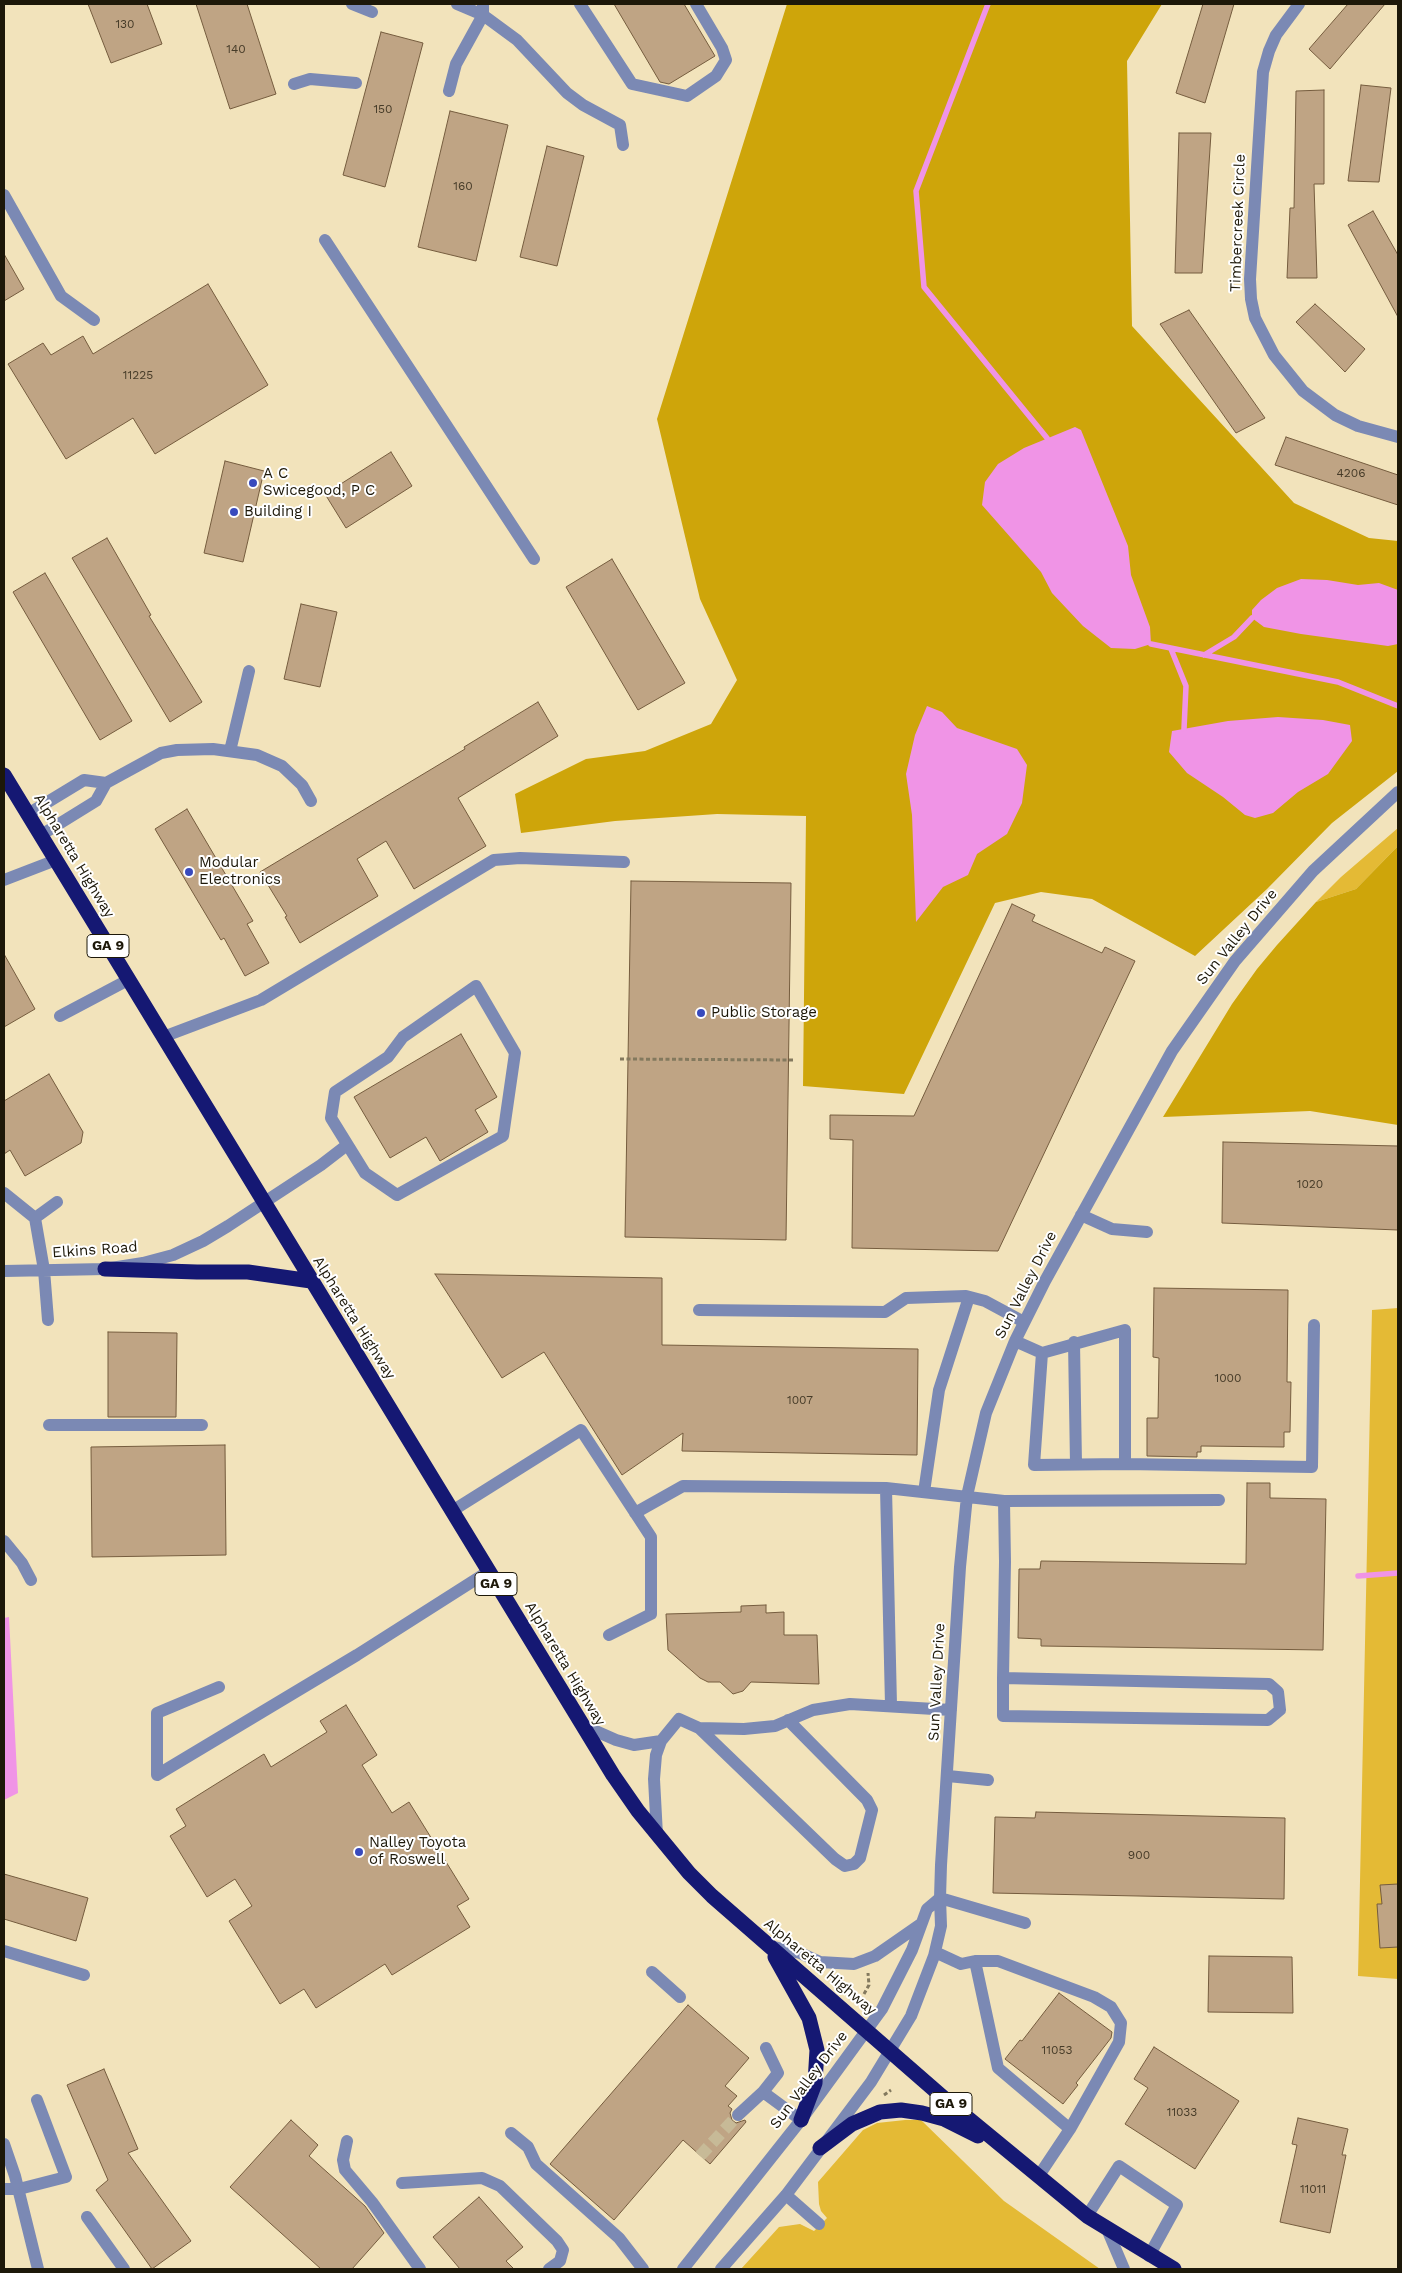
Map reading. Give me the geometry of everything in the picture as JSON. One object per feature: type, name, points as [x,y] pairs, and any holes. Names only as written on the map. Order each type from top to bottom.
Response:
[{"type":"highway","name":"Alpharetta Highway","points":[[4,774],[263,1203],[613,1775],[657,1835],[700,1885],[767,1945],[1038,2177],[1087,2216],[1171,2269]]},
{"type":"highway","points":[[105,1269],[248,1272],[311,1281]]},
{"type":"highway","points":[[767,1945],[805,2010],[814,2035],[817,2067],[815,2083],[801,2120]]},
{"type":"highway","points":[[820,2148],[852,2124],[880,2112],[900,2110],[922,2112],[944,2119],[967,2129],[1012,2155]]},
{"type":"street","points":[[352,4],[372,12]]},
{"type":"street","points":[[456,4],[483,9],[517,40],[566,93],[582,105],[620,124],[623,145]]},
{"type":"street","points":[[580,4],[632,84],[687,96],[716,76],[726,60],[722,48],[696,4]]},
{"type":"street","name":"Timbercreek Circle","points":[[1300,4],[1276,35],[1263,72],[1250,279],[1251,299],[1255,318],[1263,337],[1283,368],[1302,391],[1335,415],[1358,426],[1398,437]]},
{"type":"street","points":[[449,91],[456,64],[483,9]]},
{"type":"street","points":[[294,84],[310,79],[356,83]]},
{"type":"street","points":[[4,196],[61,296],[94,320]]},
{"type":"street","points":[[325,240],[534,559]]},
{"type":"street","points":[[230,751],[248,670]]},
{"type":"street","points":[[28,814],[84,780],[106,782],[161,753],[213,748],[257,755],[282,766],[302,785],[311,801]]},
{"type":"street","points":[[41,835],[96,801],[106,782]]},
{"type":"street","name":"Sun Valley Drive","points":[[721,2269],[786,2194],[866,2089],[911,2016],[935,1952],[941,1926],[940,1898],[951,1710],[960,1567],[967,1496],[986,1413],[1015,1341],[1081,1215],[1172,1051],[1234,961],[1313,871],[1398,792]]},
{"type":"street","points":[[163,1037],[261,1000],[494,860],[520,858],[624,862]]},
{"type":"street","points":[[4,880],[56,860]]},
{"type":"street","points":[[60,1016],[128,980]]},
{"type":"street","points":[[476,986],[515,1054],[503,1136],[397,1195],[365,1172],[347,1145],[331,1118],[335,1092],[388,1056],[403,1037],[476,986]]},
{"type":"street","name":"Elkins Road","points":[[4,1271],[105,1269],[143,1263],[173,1255],[203,1241],[321,1165],[347,1145]]},
{"type":"street","points":[[4,1193],[35,1218],[44,1270],[48,1320]]},
{"type":"street","points":[[35,1218],[58,1202]]},
{"type":"street","points":[[1081,1215],[1112,1229],[1147,1232]]},
{"type":"street","points":[[699,1310],[884,1312],[906,1298],[969,1297],[985,1301],[1024,1322]]},
{"type":"street","points":[[924,1492],[939,1390],[969,1297]]},
{"type":"street","points":[[1042,1353],[1034,1465],[1125,1464],[1312,1467],[1314,1325]]},
{"type":"street","points":[[1015,1341],[1042,1353],[1074,1342],[1125,1330],[1125,1464]]},
{"type":"street","points":[[1074,1342],[1076,1464]]},
{"type":"street","points":[[49,1425],[202,1425]]},
{"type":"street","points":[[452,1511],[581,1430],[650,1537],[652,1614],[609,1635]]},
{"type":"street","points":[[635,1513],[683,1486],[886,1488],[1004,1501],[1218,1500]]},
{"type":"street","points":[[886,1488],[892,1705]]},
{"type":"street","points":[[1003,1678],[1269,1684],[1278,1692],[1280,1710],[1268,1720],[1003,1716],[1003,1678],[1004,1501]]},
{"type":"street","points":[[4,1541],[22,1563],[31,1580]]},
{"type":"street","points":[[219,1687],[157,1714],[157,1775],[357,1655],[488,1571]]},
{"type":"street","points":[[699,1728],[744,1729],[775,1726],[813,1710],[850,1704],[951,1710]]},
{"type":"street","points":[[657,1835],[654,1779],[656,1756],[661,1741],[679,1719],[699,1728],[835,1859],[845,1866],[854,1864],[860,1858],[872,1810],[867,1800],[788,1720]]},
{"type":"street","points":[[582,1724],[616,1740],[634,1745],[661,1741]]},
{"type":"street","points":[[948,1776],[988,1780]]},
{"type":"street","points":[[940,1898],[1025,1923]]},
{"type":"street","name":"Sun Valley Drive","points":[[683,2269],[801,2120],[868,2030],[892,1993],[912,1950],[927,1909],[940,1898]]},
{"type":"street","points":[[767,1945],[800,1953],[820,1962],[854,1964],[875,1956],[921,1924]]},
{"type":"street","points":[[4,1951],[84,1975]]},
{"type":"street","points":[[935,1952],[961,1964],[976,1961],[998,1961],[1094,1997],[1111,2007],[1121,2024],[1119,2042],[1070,2129],[1038,2177]]},
{"type":"street","points":[[976,1961],[998,2068],[1070,2129]]},
{"type":"street","points":[[652,1972],[680,1996]]},
{"type":"street","points":[[738,2114],[763,2092],[778,2072],[766,2048]]},
{"type":"street","points":[[763,2092],[801,2120]]},
{"type":"street","points":[[4,2188],[19,2189],[66,2177],[37,2100]]},
{"type":"street","points":[[511,2133],[528,2147],[536,2164],[619,2238],[643,2269]]},
{"type":"street","points":[[347,2141],[342,2160],[345,2170],[372,2202],[415,2268]]},
{"type":"street","points":[[4,2144],[19,2189],[38,2269]]},
{"type":"street","points":[[1087,2216],[1119,2166],[1177,2205],[1149,2256]]},
{"type":"street","points":[[402,2184],[482,2178],[500,2186],[563,2250],[560,2261],[548,2269]]},
{"type":"street","points":[[786,2194],[819,2224]]},
{"type":"street","points":[[87,2217],[124,2269]]},
{"type":"street","points":[[1107,2229],[1124,2269]]},
{"type":"path","points":[[620,1059],[794,1060]]},
{"type":"path","points":[[864,1994],[869,1985],[868,1971]]},
{"type":"path","points":[[884,2095],[890,2090]]},
{"type":"shaded area","points":[[787,4],[1162,4],[1127,61],[1132,326],[1294,503],[1369,538],[1398,541],[1398,771],[1332,823],[1267,889],[1195,956],[1092,899],[1041,892],[995,903],[904,1094],[803,1086],[806,816],[717,814],[615,821],[521,833],[515,794],[586,759],[645,751],[711,724],[737,680],[700,599],[657,419]]},
{"type":"shaded area","points":[[1075,427],[1081,430],[1128,546],[1131,575],[1150,627],[1151,644],[1135,649],[1111,648],[1083,626],[1052,593],[1041,572],[982,505],[985,482],[998,464],[1024,448]]},
{"type":"shaded area","points":[[1301,579],[1327,580],[1358,585],[1379,583],[1398,590],[1398,644],[1388,646],[1301,634],[1264,627],[1252,618],[1252,610],[1261,600],[1277,588]]},
{"type":"shaded area","points":[[927,706],[942,712],[957,728],[1017,749],[1027,765],[1022,803],[1007,834],[977,854],[968,875],[943,887],[916,922],[912,815],[906,774],[915,735]]},
{"type":"shaded area","points":[[1278,717],[1323,720],[1350,725],[1352,741],[1328,774],[1298,792],[1273,813],[1255,818],[1245,815],[1223,797],[1187,773],[1169,752],[1172,731],[1228,721]]},
{"type":"shaded area","points":[[1398,828],[1398,846],[1356,889],[1316,902],[1341,877]]},
{"type":"shaded area","points":[[1398,846],[1398,1125],[1310,1111],[1163,1117],[1232,1004],[1277,945],[1316,902],[1356,889]]},
{"type":"shaded area","points":[[1398,1308],[1398,1979],[1358,1976],[1372,1310]]},
{"type":"shaded area","points":[[9,1617],[18,1793],[4,1800],[4,1618]]},
{"type":"shaded area","points":[[921,2120],[1004,2201],[1100,2269],[741,2269],[779,2227],[800,2224],[814,2231],[827,2218],[821,2211],[819,2204],[818,2182],[863,2130],[877,2123]]},
{"type":"building","points":[[88,4],[147,4],[162,44],[111,63]]},
{"type":"building","points":[[196,4],[247,4],[276,94],[230,109]]},
{"type":"building","points":[[614,4],[684,4],[715,56],[669,84],[660,82]]},
{"type":"building","points":[[1203,4],[1234,4],[1205,103],[1176,93]]},
{"type":"building","points":[[1348,4],[1385,4],[1330,69],[1309,49]]},
{"type":"building","points":[[381,32],[423,43],[385,187],[343,175]]},
{"type":"building","points":[[1361,85],[1391,88],[1379,182],[1348,181]]},
{"type":"building","points":[[1324,90],[1324,184],[1314,184],[1317,278],[1287,278],[1290,208],[1294,208],[1296,91]]},
{"type":"building","points":[[450,111],[508,125],[476,261],[418,247]]},
{"type":"building","points":[[1179,133],[1211,133],[1202,273],[1175,273]]},
{"type":"building","points":[[547,146],[584,156],[557,266],[520,257]]},
{"type":"building","points":[[1373,211],[1398,255],[1398,317],[1348,225]]},
{"type":"building","points":[[4,254],[24,289],[4,301]]},
{"type":"building","points":[[208,284],[268,385],[155,454],[133,418],[66,459],[8,364],[43,343],[51,355],[83,336],[93,354]]},
{"type":"building","points":[[1315,304],[1365,349],[1345,372],[1296,322]]},
{"type":"building","points":[[1189,310],[1265,418],[1236,433],[1160,324]]},
{"type":"building","points":[[1286,437],[1398,475],[1398,505],[1275,465]]},
{"type":"building","points":[[391,452],[412,486],[346,528],[325,494]]},
{"type":"building","name":"Building I","points":[[225,461],[264,471],[243,562],[204,553]]},
{"type":"building","points":[[107,538],[151,615],[149,616],[202,702],[170,722],[72,558]]},
{"type":"building","points":[[612,559],[685,683],[638,710],[566,587]]},
{"type":"building","points":[[45,573],[132,721],[100,740],[13,592]]},
{"type":"building","points":[[301,604],[337,612],[320,687],[284,679]]},
{"type":"building","points":[[538,702],[558,736],[458,798],[486,846],[414,889],[386,841],[357,859],[378,896],[300,943],[285,917],[287,916],[260,872],[465,749],[464,747]]},
{"type":"building","points":[[187,809],[253,921],[247,924],[269,963],[245,976],[224,938],[221,940],[155,829]]},
{"type":"building","points":[[631,881],[791,883],[786,1240],[625,1237]]},
{"type":"building","points":[[1012,904],[1035,915],[1032,921],[1102,953],[1105,947],[1135,961],[998,1251],[852,1248],[853,1140],[830,1139],[830,1115],[914,1116]]},
{"type":"building","points":[[4,954],[35,1009],[4,1027]]},
{"type":"building","points":[[461,1034],[497,1097],[475,1110],[488,1132],[440,1161],[426,1137],[390,1158],[354,1097]]},
{"type":"building","points":[[49,1074],[83,1132],[81,1143],[25,1176],[10,1150],[4,1154],[4,1101]]},
{"type":"building","points":[[1223,1142],[1398,1146],[1398,1230],[1222,1223]]},
{"type":"building","points":[[435,1274],[662,1278],[662,1345],[918,1349],[917,1455],[682,1451],[683,1433],[622,1475],[544,1352],[502,1378]]},
{"type":"building","points":[[1154,1288],[1288,1290],[1287,1382],[1291,1382],[1290,1432],[1284,1432],[1284,1447],[1201,1446],[1201,1452],[1197,1452],[1197,1457],[1147,1456],[1147,1418],[1158,1418],[1159,1358],[1153,1357]]},
{"type":"building","points":[[108,1332],[177,1333],[176,1417],[108,1417]]},
{"type":"building","points":[[225,1445],[226,1555],[92,1557],[91,1447]]},
{"type":"building","points":[[1247,1483],[1270,1483],[1270,1498],[1326,1499],[1323,1650],[1041,1646],[1041,1639],[1018,1638],[1019,1569],[1040,1569],[1041,1561],[1246,1564]]},
{"type":"building","points":[[766,1605],[766,1613],[784,1612],[784,1635],[817,1635],[819,1684],[751,1682],[743,1691],[733,1694],[720,1682],[708,1682],[700,1678],[668,1650],[666,1614],[741,1612],[741,1606]]},
{"type":"building","points":[[346,1705],[377,1755],[362,1765],[392,1813],[409,1802],[469,1899],[457,1906],[470,1927],[392,1975],[385,1964],[316,2008],[304,1989],[280,2004],[229,1921],[252,1906],[235,1879],[207,1897],[170,1836],[186,1826],[176,1809],[264,1754],[271,1767],[327,1732],[320,1721]]},
{"type":"building","points":[[1036,1812],[1285,1818],[1284,1899],[993,1893],[995,1817],[1035,1818]]},
{"type":"building","points":[[4,1874],[88,1898],[76,1941],[4,1919]]},
{"type":"building","points":[[1398,1884],[1398,1947],[1380,1948],[1377,1904],[1382,1904],[1380,1885]]},
{"type":"building","points":[[1209,1956],[1292,1957],[1293,2013],[1208,2012]]},
{"type":"building","points":[[1059,1993],[1112,2032],[1111,2038],[1076,2083],[1078,2085],[1063,2104],[1005,2059],[1020,2040],[1022,2041]]},
{"type":"building","points":[[688,2005],[749,2058],[725,2086],[737,2096],[728,2106],[732,2109],[730,2113],[732,2120],[736,2123],[745,2120],[746,2122],[710,2164],[683,2140],[614,2220],[550,2164]]},
{"type":"building","points":[[1154,2047],[1239,2101],[1195,2169],[1125,2124],[1148,2088],[1134,2079]]},
{"type":"building","points":[[104,2069],[138,2149],[128,2153],[191,2241],[152,2269],[96,2190],[108,2180],[67,2085]]},
{"type":"building","points":[[1298,2118],[1348,2129],[1342,2155],[1346,2155],[1330,2233],[1280,2222],[1297,2145],[1292,2144]]},
{"type":"building","points":[[291,2120],[318,2145],[309,2156],[365,2206],[384,2233],[352,2269],[321,2269],[230,2187]]},
{"type":"building","points":[[479,2197],[523,2247],[506,2261],[514,2269],[460,2269],[433,2237]]},
{"type":"waterway","points":[[988,4],[916,191],[924,287],[1047,438]]},
{"type":"waterway","points":[[1204,655],[1234,637],[1252,618]]},
{"type":"waterway","points":[[1151,644],[1338,682],[1398,706]]},
{"type":"waterway","points":[[1171,649],[1186,686],[1184,729]]},
{"type":"waterway","points":[[1358,1576],[1398,1573]]},
{"type":"tunnel","points":[[700,2156],[738,2115]]},
{"type":"place","name":"A C Swicegood, P C","points":[[253,483]]},
{"type":"place","name":"Building I","points":[[234,512]]},
{"type":"place","name":"Modular Electronics","points":[[189,872]]},
{"type":"place","name":"Public Storage","points":[[701,1013]]},
{"type":"place","name":"Nalley Toyota of Roswell","points":[[359,1852]]}]
